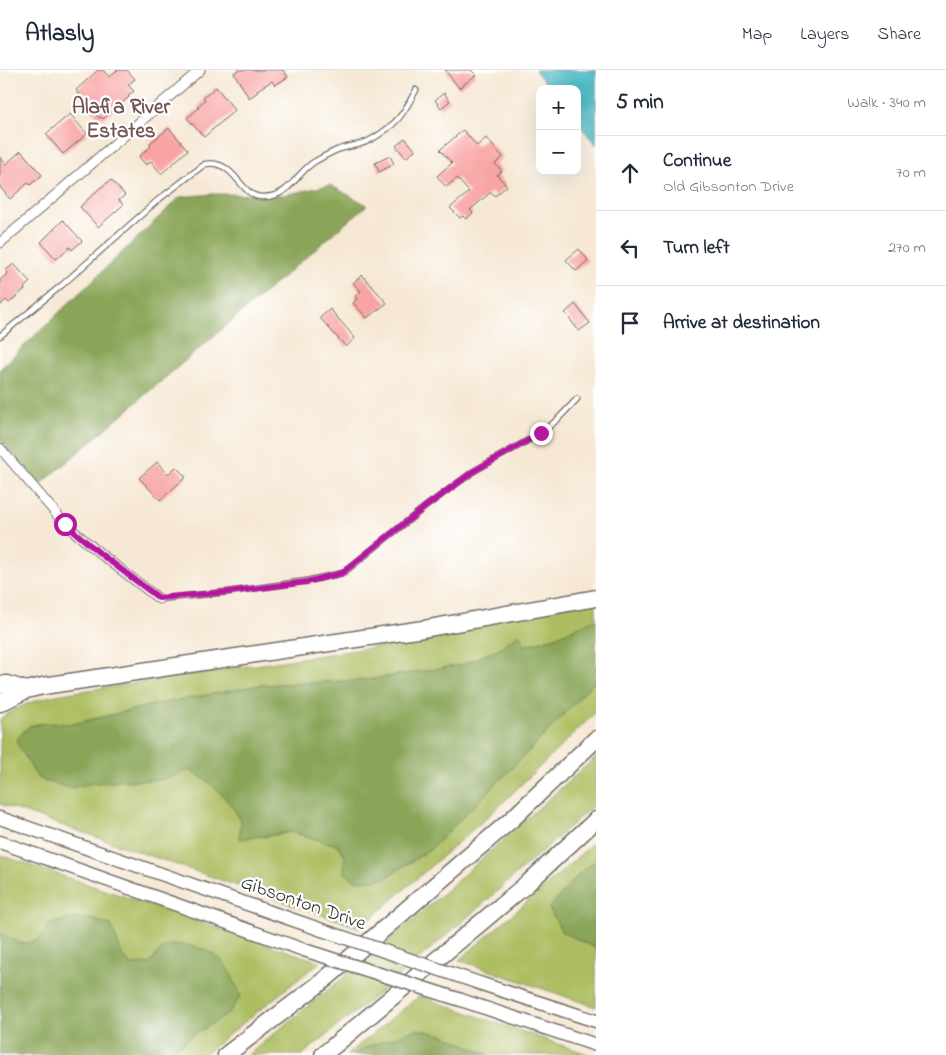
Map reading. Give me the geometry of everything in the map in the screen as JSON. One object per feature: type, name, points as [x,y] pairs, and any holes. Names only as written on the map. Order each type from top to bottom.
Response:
[{"type":"highway","points":[[0,703],[26,690],[43,686],[423,629],[596,598]]},
{"type":"highway","points":[[0,685],[7,684],[26,690]]},
{"type":"highway","points":[[226,1055],[338,968],[511,820],[596,739]]},
{"type":"highway","points":[[323,1055],[528,884],[596,820]]},
{"type":"main road","name":"Gibsonton Drive","points":[[0,818],[322,930],[596,1021]]},
{"type":"main road","name":"Gibsonton Drive","points":[[0,842],[304,950],[596,1045]]},
{"type":"street","points":[[0,243],[200,70]]},
{"type":"street","points":[[0,448],[65,524],[159,598]]},
{"type":"lane","points":[[0,336],[62,286],[158,200],[205,164],[213,162],[226,168],[251,193],[259,197],[270,196],[289,188],[312,164],[337,150],[362,144],[387,129],[403,114],[416,90]]},
{"type":"lane","points":[[159,598],[210,594],[306,582],[342,573],[474,471],[536,437],[557,420],[577,399]]},
{"type":"green space","points":[[330,185],[367,205],[40,485],[0,439],[0,369],[180,197],[212,194],[284,195]]},
{"type":"green space","points":[[596,601],[596,619],[553,638],[523,646],[519,634],[495,651],[461,665],[367,680],[261,685],[153,705],[73,724],[37,724],[30,726],[19,736],[71,788],[92,783],[164,779],[189,770],[206,779],[225,796],[241,820],[263,837],[292,832],[337,845],[345,855],[387,877],[431,849],[596,680],[596,712],[493,812],[360,928],[0,804],[0,719],[18,708],[36,701],[64,694],[456,635],[508,615]]},
{"type":"green space","points":[[596,619],[596,680],[534,746],[431,849],[387,877],[374,880],[357,881],[344,872],[345,855],[337,845],[292,832],[239,839],[241,820],[225,798],[212,785],[189,770],[164,779],[92,783],[71,788],[44,781],[37,777],[17,743],[19,736],[30,726],[46,723],[73,724],[153,705],[261,685],[367,680],[461,665],[495,651],[519,634],[523,638],[524,646],[553,638]]},
{"type":"green space","points":[[596,757],[596,803],[477,909],[380,992],[302,1055],[248,1055],[404,928]]},
{"type":"green space","points":[[596,840],[596,861],[581,872],[562,932],[596,948],[596,1007],[459,960],[548,884]]},
{"type":"green space","points":[[0,855],[320,962],[203,1055],[166,1055],[195,1034],[162,949],[149,964],[131,965],[122,955],[111,925],[21,944],[0,934]]},
{"type":"green space","points":[[596,861],[596,948],[562,932],[549,908],[581,872]]},
{"type":"green space","points":[[70,919],[91,919],[111,925],[122,955],[131,965],[149,964],[162,949],[175,944],[183,944],[208,951],[220,959],[227,967],[241,996],[228,1014],[195,1034],[166,1055],[0,1055],[0,934],[21,944],[39,940],[50,924]]},
{"type":"green space","points":[[419,996],[590,1055],[489,1055],[443,1035],[364,1048],[356,1055],[347,1055]]},
{"type":"green space","points":[[417,1029],[443,1035],[489,1055],[356,1055],[364,1048]]},
{"type":"water","points":[[535,70],[596,70],[596,145],[581,127],[581,85],[547,85]]},
{"type":"building","points":[[98,70],[103,70],[109,77],[117,70],[127,70],[135,79],[128,85],[134,91],[103,119],[99,118],[76,90]]},
{"type":"building","points":[[238,70],[283,70],[288,77],[275,85],[272,81],[257,90],[258,92],[249,98],[234,73]]},
{"type":"building","points":[[445,70],[471,70],[476,75],[459,88]]},
{"type":"building","points":[[216,87],[235,110],[204,137],[187,118],[199,108],[197,107],[205,100],[203,98]]},
{"type":"building","points":[[444,93],[450,101],[441,108],[435,100]]},
{"type":"building","points":[[70,114],[87,134],[63,154],[46,134]]},
{"type":"building","points":[[169,128],[188,150],[161,174],[151,161],[146,165],[139,157],[151,146],[149,144]]},
{"type":"building","points":[[463,130],[477,146],[486,138],[503,157],[495,164],[502,171],[497,175],[507,186],[495,196],[491,192],[470,210],[473,213],[466,219],[463,216],[460,218],[450,208],[469,192],[457,178],[446,187],[437,176],[452,163],[440,150]]},
{"type":"building","points":[[405,138],[415,150],[406,158],[396,146]]},
{"type":"building","points":[[21,151],[42,175],[30,185],[28,183],[10,199],[0,187],[0,157],[6,164]]},
{"type":"building","points":[[390,156],[394,164],[379,172],[375,163]]},
{"type":"building","points":[[111,180],[125,195],[119,200],[123,205],[98,227],[80,207]]},
{"type":"building","points":[[63,220],[82,241],[72,250],[70,247],[56,259],[41,242]]},
{"type":"building","points":[[579,249],[588,260],[576,271],[566,260]]},
{"type":"building","points":[[14,264],[30,282],[9,303],[6,300],[0,306],[0,280],[8,273],[6,270]]},
{"type":"building","points":[[362,275],[387,303],[367,318],[353,303],[357,299],[355,296],[361,291],[353,283]]},
{"type":"building","points":[[575,304],[590,323],[579,331],[565,313]]},
{"type":"building","points":[[330,309],[355,338],[346,347],[320,318]]},
{"type":"building","points":[[157,462],[168,474],[176,467],[186,477],[160,500],[139,478]]},
{"type":"district","name":"Alafia River Estates","points":[[121,120]]},
{"type":"route","points":[[65,524],[159,598],[175,598],[306,582],[342,573],[474,471],[541,433]]}]
